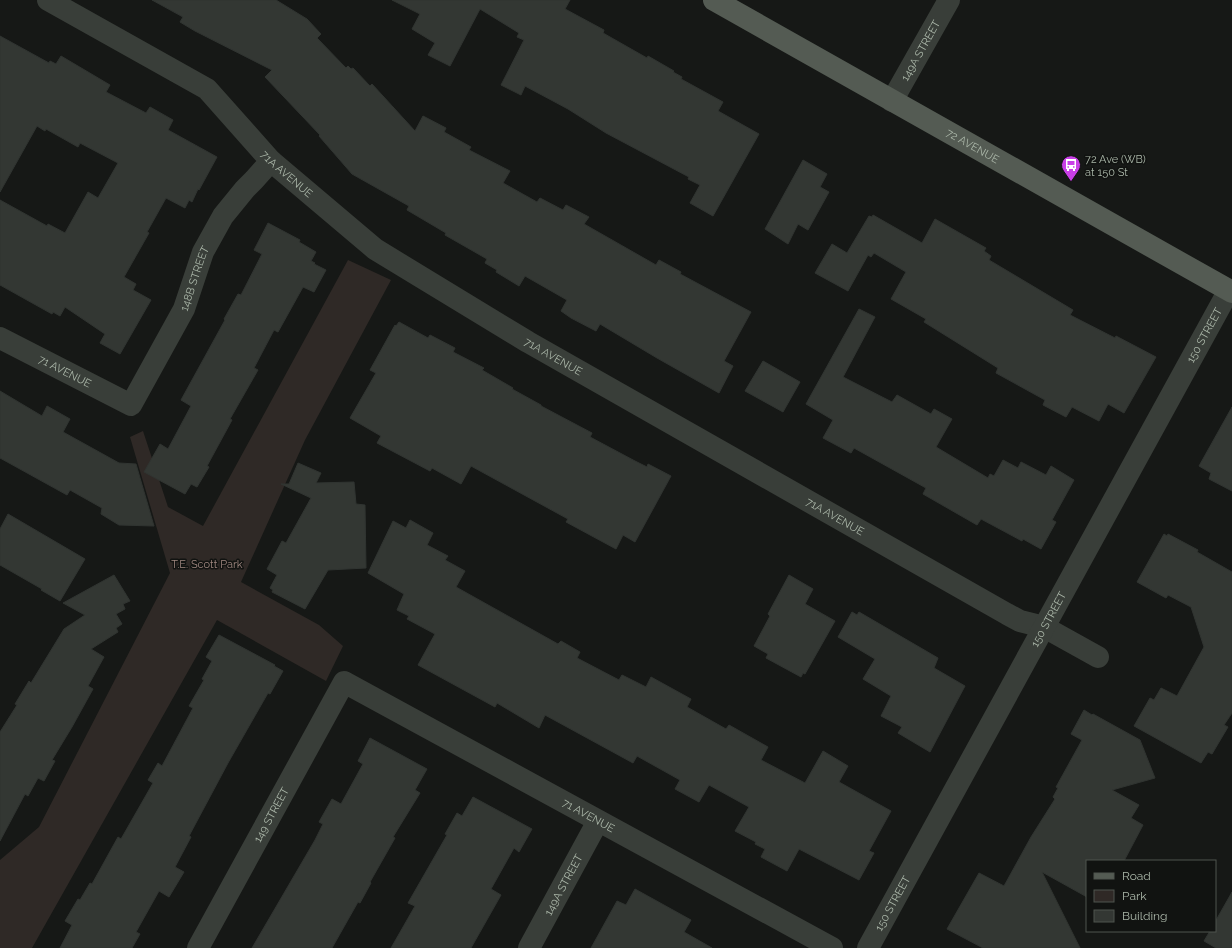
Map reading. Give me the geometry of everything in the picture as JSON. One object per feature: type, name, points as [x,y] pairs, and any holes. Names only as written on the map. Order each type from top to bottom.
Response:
[{"type":"main road","name":"72 AVENUE","points":[[714,0],[1231,291]]},
{"type":"street","name":"71A AVENUE","points":[[48,0],[207,90],[271,161],[375,249],[522,338],[1020,621],[1044,627],[1098,657]]},
{"type":"street","name":"149A STREET","points":[[892,101],[949,0]]},
{"type":"street","name":"148B STREET","points":[[131,404],[184,309],[203,252],[220,222],[245,188],[271,161]]},
{"type":"street","name":"150 STREET","points":[[868,948],[1231,291]]},
{"type":"street","name":"71 AVENUE","points":[[0,338],[131,404]]},
{"type":"street","name":"71 AVENUE","points":[[344,682],[832,948]]},
{"type":"street","name":"149 STREET","points":[[198,948],[344,682]]},
{"type":"street","name":"149A STREET","points":[[529,948],[598,821]]},
{"type":"green space","name":"T.E. Scott Park","points":[[348,260],[391,280],[305,440],[241,582],[319,625],[343,646],[326,681],[217,620],[32,948],[0,948],[0,860],[39,827],[170,573],[130,437],[143,431],[168,507],[203,526]]},
{"type":"building","points":[[152,0],[276,0],[307,19],[321,34],[317,38],[346,68],[348,66],[351,69],[353,68],[370,86],[372,84],[415,131],[423,116],[446,128],[444,132],[471,147],[469,150],[510,171],[503,183],[537,202],[540,198],[563,210],[566,205],[589,217],[584,224],[656,265],[659,260],[681,272],[680,274],[751,312],[724,361],[733,366],[719,393],[600,324],[596,331],[571,318],[561,311],[567,300],[525,276],[519,286],[496,272],[497,270],[485,263],[487,259],[445,235],[446,233],[407,210],[409,206],[352,174],[319,136],[320,135],[265,77],[272,70],[195,31],[180,22],[183,17]]},
{"type":"building","points":[[392,0],[570,0],[565,9],[604,30],[603,33],[647,58],[648,56],[674,71],[673,72],[682,77],[681,79],[723,102],[718,111],[759,134],[713,216],[690,203],[700,185],[688,179],[689,177],[606,133],[568,109],[525,86],[521,95],[501,85],[524,40],[517,37],[519,33],[480,9],[450,66],[428,55],[435,43],[412,29],[420,14]]},
{"type":"building","points":[[0,36],[49,63],[50,61],[56,64],[61,56],[110,85],[106,92],[146,113],[150,107],[173,120],[168,130],[217,157],[192,202],[189,200],[185,208],[166,198],[147,232],[149,233],[124,277],[136,284],[133,290],[151,300],[120,354],[100,343],[105,334],[65,307],[60,316],[53,312],[52,314],[0,285],[0,200],[47,226],[48,224],[65,233],[88,192],[98,198],[118,163],[80,143],[78,147],[46,129],[45,131],[37,126],[0,192]]},
{"type":"building","points":[[803,160],[827,174],[820,187],[829,192],[808,230],[798,224],[788,244],[765,229]]},
{"type":"building","points":[[873,215],[922,243],[935,219],[986,248],[984,251],[991,256],[989,260],[1073,310],[1070,315],[1115,338],[1116,336],[1156,357],[1124,413],[1108,404],[1099,421],[1072,407],[1066,417],[1043,405],[1045,400],[996,373],[998,368],[924,322],[926,319],[891,299],[906,272],[874,253],[871,257],[868,255],[848,291],[815,273],[832,244],[847,253],[869,216],[872,217]]},
{"type":"building","points":[[268,223],[300,240],[299,242],[316,252],[311,261],[326,270],[314,292],[303,287],[278,332],[274,330],[254,368],[258,370],[230,419],[232,420],[207,466],[209,467],[197,487],[191,484],[185,494],[144,472],[160,444],[168,449],[191,406],[181,400],[225,320],[224,319],[238,294],[241,295],[262,254],[254,250]]},
{"type":"building","points":[[859,309],[875,317],[843,377],[892,402],[897,395],[931,414],[934,409],[952,419],[936,447],[988,478],[990,474],[994,476],[1003,460],[1018,468],[1021,462],[1046,475],[1051,466],[1074,480],[1052,520],[1056,522],[1041,549],[1023,539],[1022,541],[981,519],[977,525],[923,494],[926,488],[854,448],[851,453],[823,438],[833,420],[806,404]]},
{"type":"building","points":[[399,322],[428,338],[430,335],[455,348],[453,352],[484,368],[482,370],[513,388],[512,389],[592,433],[590,437],[647,467],[648,464],[671,476],[635,542],[623,535],[616,549],[566,522],[568,519],[471,466],[461,484],[432,468],[430,471],[377,443],[381,436],[350,418],[376,373],[370,370],[395,325],[396,326]]},
{"type":"building","points":[[763,361],[800,382],[783,412],[745,391]]},
{"type":"building","points":[[0,391],[42,416],[47,406],[70,419],[63,432],[119,463],[136,464],[154,526],[119,525],[101,514],[102,508],[70,490],[67,495],[0,458]]},
{"type":"building","points":[[1232,407],[1232,491],[1209,479],[1211,473],[1199,466]]},
{"type":"building","points":[[298,463],[321,473],[316,483],[354,482],[356,504],[365,505],[366,568],[328,570],[305,609],[272,592],[273,590],[270,588],[277,575],[267,569],[282,541],[286,543],[311,498],[281,484],[289,484]]},
{"type":"building","points":[[8,514],[85,559],[60,601],[0,565],[0,529]]},
{"type":"building","points":[[410,520],[433,533],[427,545],[448,556],[445,560],[465,571],[456,587],[558,644],[561,641],[580,652],[577,658],[619,680],[622,675],[646,687],[651,677],[691,699],[687,707],[726,729],[729,725],[768,747],[761,760],[805,783],[823,751],[848,766],[839,782],[891,811],[869,851],[874,853],[859,880],[799,849],[787,871],[761,857],[765,849],[755,844],[756,842],[735,831],[749,807],[709,785],[699,802],[675,789],[680,780],[637,756],[633,763],[545,715],[539,728],[497,703],[495,707],[418,665],[435,634],[407,619],[409,616],[397,610],[404,594],[368,573],[393,521],[406,528]]},
{"type":"building","points":[[1164,534],[1167,536],[1168,534],[1198,550],[1197,552],[1232,572],[1232,713],[1224,725],[1228,727],[1212,754],[1208,752],[1201,763],[1134,726],[1150,698],[1154,700],[1161,688],[1177,696],[1204,647],[1191,607],[1168,595],[1166,598],[1137,582]]},
{"type":"building","points":[[114,575],[130,601],[123,604],[125,609],[116,614],[122,624],[116,628],[118,632],[91,649],[104,657],[88,686],[93,689],[52,760],[55,761],[44,781],[38,778],[28,796],[25,794],[0,841],[0,732],[17,705],[15,704],[29,681],[31,683],[64,629],[85,615],[63,603]]},
{"type":"building","points":[[789,575],[813,589],[805,604],[835,621],[805,674],[803,673],[801,677],[766,658],[768,654],[754,646],[770,616],[768,614]]},
{"type":"building","points":[[852,612],[857,615],[859,612],[938,658],[934,668],[965,686],[930,752],[898,733],[902,727],[881,716],[891,696],[863,679],[875,659],[838,637]]},
{"type":"building","points":[[219,635],[275,665],[274,666],[283,671],[270,694],[268,693],[228,763],[189,836],[191,837],[175,867],[184,872],[169,897],[159,891],[136,932],[140,934],[132,948],[60,948],[72,925],[65,921],[78,899],[80,900],[90,883],[92,884],[118,837],[121,839],[153,783],[148,780],[158,763],[162,766],[193,708],[189,706],[204,680],[202,679],[212,661],[206,657]]},
{"type":"building","points":[[1084,710],[1140,740],[1155,778],[1112,790],[1139,805],[1131,818],[1143,825],[1125,860],[1086,860],[1086,896],[1042,872],[1080,948],[983,948],[947,929],[979,873],[1004,886],[1031,837],[1055,799],[1053,797],[1058,788],[1056,787],[1082,740],[1071,734]]},
{"type":"building","points":[[370,738],[427,769],[415,790],[420,793],[393,837],[395,838],[360,903],[358,902],[332,948],[252,948],[315,840],[323,824],[319,822],[332,799],[341,804],[363,764],[358,761]]},
{"type":"building","points":[[473,797],[532,829],[519,852],[514,848],[491,889],[501,895],[471,948],[391,948],[415,906],[408,903],[447,835],[445,834],[457,813],[462,816]]},
{"type":"building","points":[[635,889],[691,920],[684,932],[712,948],[591,948],[617,901],[626,905]]},
{"type":"building","points":[[1232,892],[1232,948],[1216,948],[1204,941],[1209,932],[1216,932],[1216,920]]},
{"type":"place","name":"72 Ave (WB) at 150 St","points":[[1071,182]]}]
